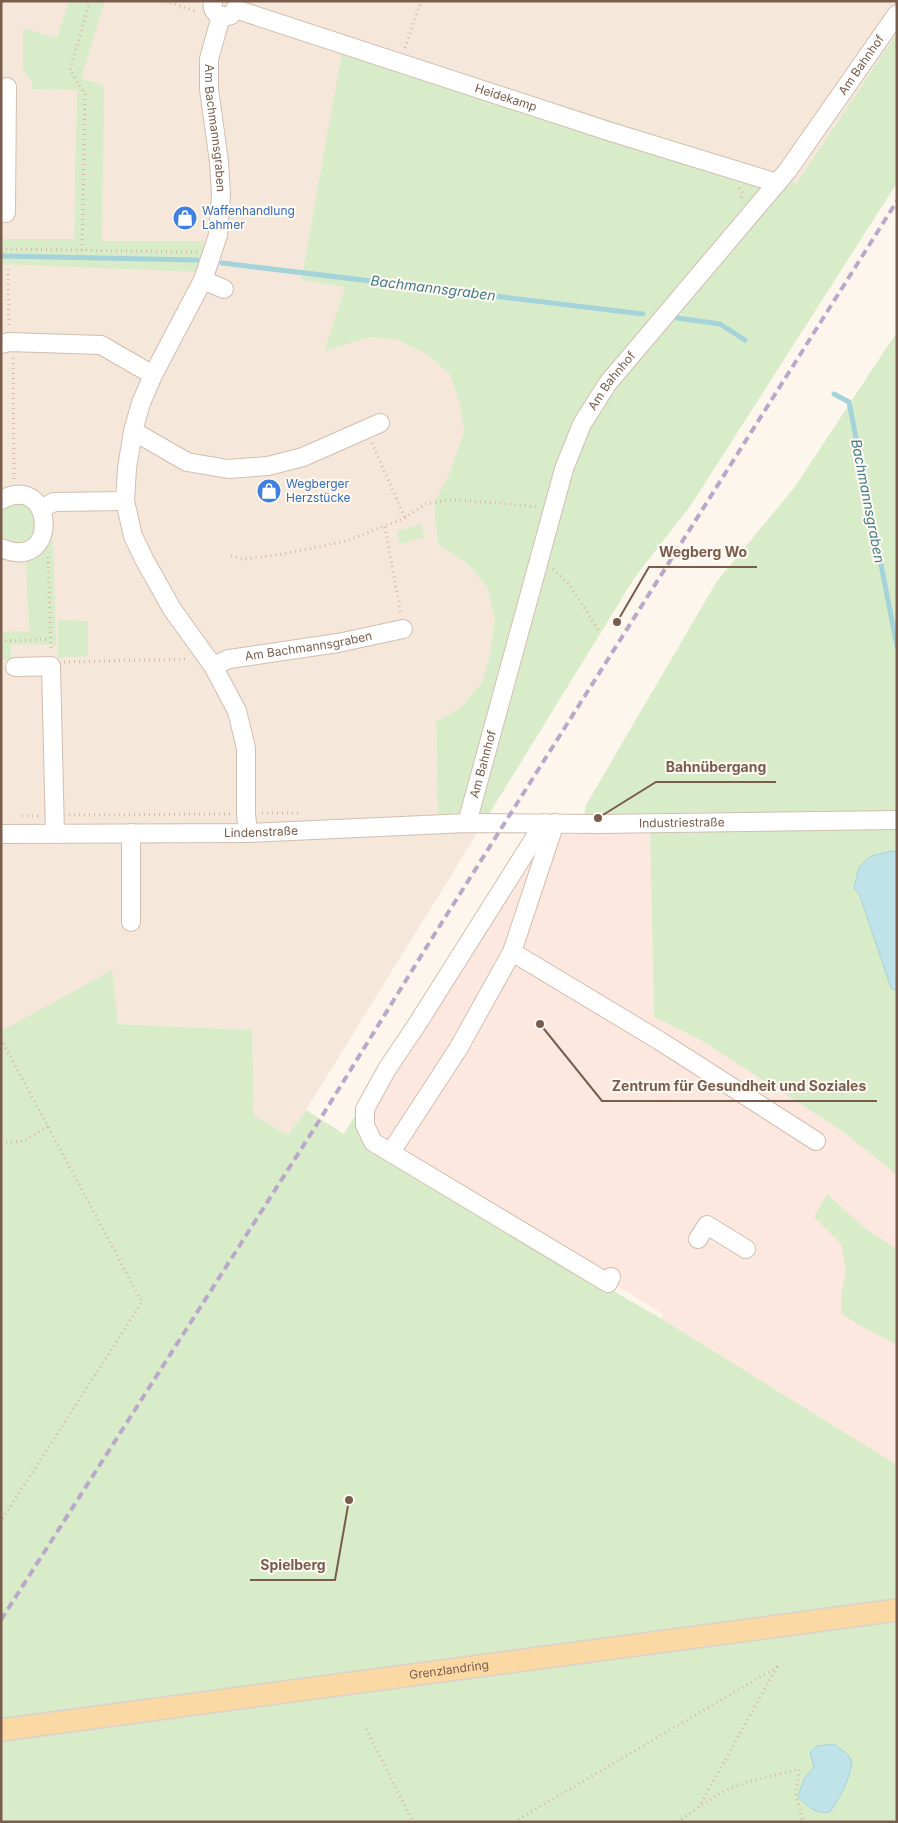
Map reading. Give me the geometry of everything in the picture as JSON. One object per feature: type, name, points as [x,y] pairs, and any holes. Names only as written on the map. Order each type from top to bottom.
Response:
[{"type":"main road","name":"Grenzlandring","points":[[1,1730],[897,1610]]},
{"type":"street","name":"Heidekamp","points":[[221,7],[777,183]]},
{"type":"street","name":"Am Bachmannsgraben","points":[[221,7],[209,58],[208,89],[219,162],[221,194],[218,235],[203,280],[153,375],[141,403],[133,431],[127,468],[125,501],[133,536],[144,559],[172,609],[210,662],[237,711],[246,748],[246,814],[248,832]]},
{"type":"street","name":"Am Bahnhof","points":[[467,823],[564,469],[582,424],[603,391],[712,258],[788,170],[897,14]]},
{"type":"street","points":[[6,213],[3,165],[7,87]]},
{"type":"street","points":[[203,280],[224,289]]},
{"type":"street","points":[[8,342],[101,345],[153,375]]},
{"type":"street","points":[[133,431],[187,462],[228,469],[268,466],[303,457],[373,426]]},
{"type":"street","points":[[1,548],[9,551],[24,551],[38,543],[45,523],[41,509],[30,498],[8,497]]},
{"type":"street","points":[[41,509],[54,502],[125,501]]},
{"type":"street","name":"Am Bachmannsgraben","points":[[210,662],[338,643],[404,629]]},
{"type":"street","points":[[15,667],[51,664],[55,834]]},
{"type":"street","name":"Industriestraße","points":[[467,823],[598,824],[897,820]]},
{"type":"street","name":"Lindenstraße","points":[[1,834],[248,832],[467,823]]},
{"type":"street","points":[[391,1152],[458,1049],[512,952],[549,823]]},
{"type":"street","points":[[549,823],[387,1068],[365,1109],[365,1125],[373,1142],[608,1283],[611,1277]]},
{"type":"street","points":[[131,833],[131,922]]},
{"type":"street","points":[[512,952],[660,1041],[816,1141]]},
{"type":"street","points":[[698,1239],[707,1225],[746,1249]]},
{"type":"path","points":[[82,250],[85,94],[70,70],[90,1]]},
{"type":"path","points":[[165,1],[205,14],[221,7]]},
{"type":"path","points":[[405,48],[420,1]]},
{"type":"path","points":[[1,249],[213,252]]},
{"type":"path","points":[[8,269],[8,497]]},
{"type":"path","points":[[373,426],[405,518]]},
{"type":"path","points":[[232,556],[245,559],[283,554],[346,541],[405,518],[425,504],[448,500],[488,502],[537,508]]},
{"type":"path","points":[[385,527],[404,629]]},
{"type":"path","points":[[38,543],[47,546],[51,664],[210,662]]},
{"type":"path","points":[[540,557],[570,584],[599,631]]},
{"type":"path","points":[[1,644],[6,641],[50,639]]},
{"type":"path","points":[[1,1039],[142,1302],[1,1521]]},
{"type":"path","points":[[1,1143],[24,1141],[48,1126]]},
{"type":"path","points":[[514,1822],[777,1667],[699,1807]]},
{"type":"path","points":[[366,1729],[413,1822]]},
{"type":"path","points":[[677,1822],[720,1794],[747,1782],[799,1769],[796,1795],[802,1822]]},
{"type":"shaded area","points":[[1,1],[897,1],[897,33],[796,184],[778,174],[412,57],[345,38],[301,280],[345,287],[325,350],[369,337],[399,340],[428,355],[450,375],[460,403],[464,433],[448,478],[435,503],[438,544],[468,564],[487,587],[495,619],[489,658],[482,682],[460,708],[436,722],[438,834],[478,832],[306,1110],[288,1135],[254,1116],[252,1030],[118,1024],[3,1030],[1,1027]]},
{"type":"shaded area","points":[[650,832],[654,1017],[702,1041],[842,1131],[897,1175],[897,1465],[662,1319],[663,1314],[377,1140],[368,1109],[542,834]]},
{"type":"green space","points":[[69,1],[105,1],[81,78],[104,86],[102,241],[204,241],[197,272],[1,264],[1,239],[74,239],[77,90],[32,89],[32,81],[23,71],[23,28],[57,38]]},
{"type":"green space","points":[[897,33],[897,183],[691,505],[635,577],[478,832],[438,834],[436,722],[460,708],[482,682],[489,658],[495,619],[487,587],[468,564],[438,544],[434,503],[448,477],[464,433],[460,403],[450,375],[428,355],[399,340],[369,337],[324,351],[345,287],[301,280],[342,53],[407,76],[412,57],[778,174],[796,184]]},
{"type":"green space","points":[[897,332],[897,851],[871,856],[859,867],[854,887],[860,896],[891,988],[897,991],[897,1175],[842,1131],[702,1041],[654,1017],[650,832],[730,830],[730,812],[584,815],[586,805],[717,581],[794,488]]},
{"type":"green space","points":[[19,503],[33,513],[37,524],[34,535],[29,541],[20,545],[1,540],[1,509],[6,505]]},
{"type":"green space","points":[[421,524],[425,537],[400,544],[397,531]]},
{"type":"green space","points":[[53,541],[56,645],[11,644],[11,660],[1,660],[1,632],[29,631],[26,558],[37,554]]},
{"type":"green space","points":[[58,620],[88,621],[88,656],[58,658]]},
{"type":"green space","points":[[112,970],[118,1024],[252,1030],[254,1116],[288,1135],[306,1110],[344,1134],[357,1112],[371,1147],[510,1232],[662,1319],[897,1465],[897,1822],[1,1822],[1,1027],[3,1030]]},
{"type":"green space","points":[[827,1194],[866,1229],[897,1249],[897,1345],[857,1324],[841,1313],[841,1295],[846,1271],[841,1244],[814,1217]]},
{"type":"water","points":[[897,851],[897,991],[891,988],[860,896],[854,887],[859,867],[871,856]]},
{"type":"water","points":[[834,1744],[848,1755],[852,1762],[851,1769],[844,1788],[830,1812],[820,1812],[808,1806],[798,1796],[804,1779],[814,1767],[810,1753],[817,1746]]},
{"type":"waterway","name":"Bachmannsgraben","points":[[1,256],[198,260]]},
{"type":"waterway","name":"Bachmannsgraben","points":[[222,263],[643,314]]},
{"type":"waterway","name":"Bachmannsgraben","points":[[677,318],[720,324],[745,340]]},
{"type":"waterway","name":"Bachmannsgraben","points":[[834,394],[849,402],[897,646]]},
{"type":"railway","points":[[1,1620],[319,1121],[434,935],[897,201]]},
{"type":"place","name":"Waffenhandlung Lahmer","points":[[185,218]]},
{"type":"place","name":"Wegberger Herzstücke","points":[[269,491]]},
{"type":"place","name":"Wegberg Wo","points":[[617,622]]},
{"type":"place","name":"Bahnübergang","points":[[598,818]]},
{"type":"place","name":"Zentrum für Gesundheit und Soziales","points":[[540,1024]]},
{"type":"place","name":"Spielberg","points":[[349,1500]]}]
